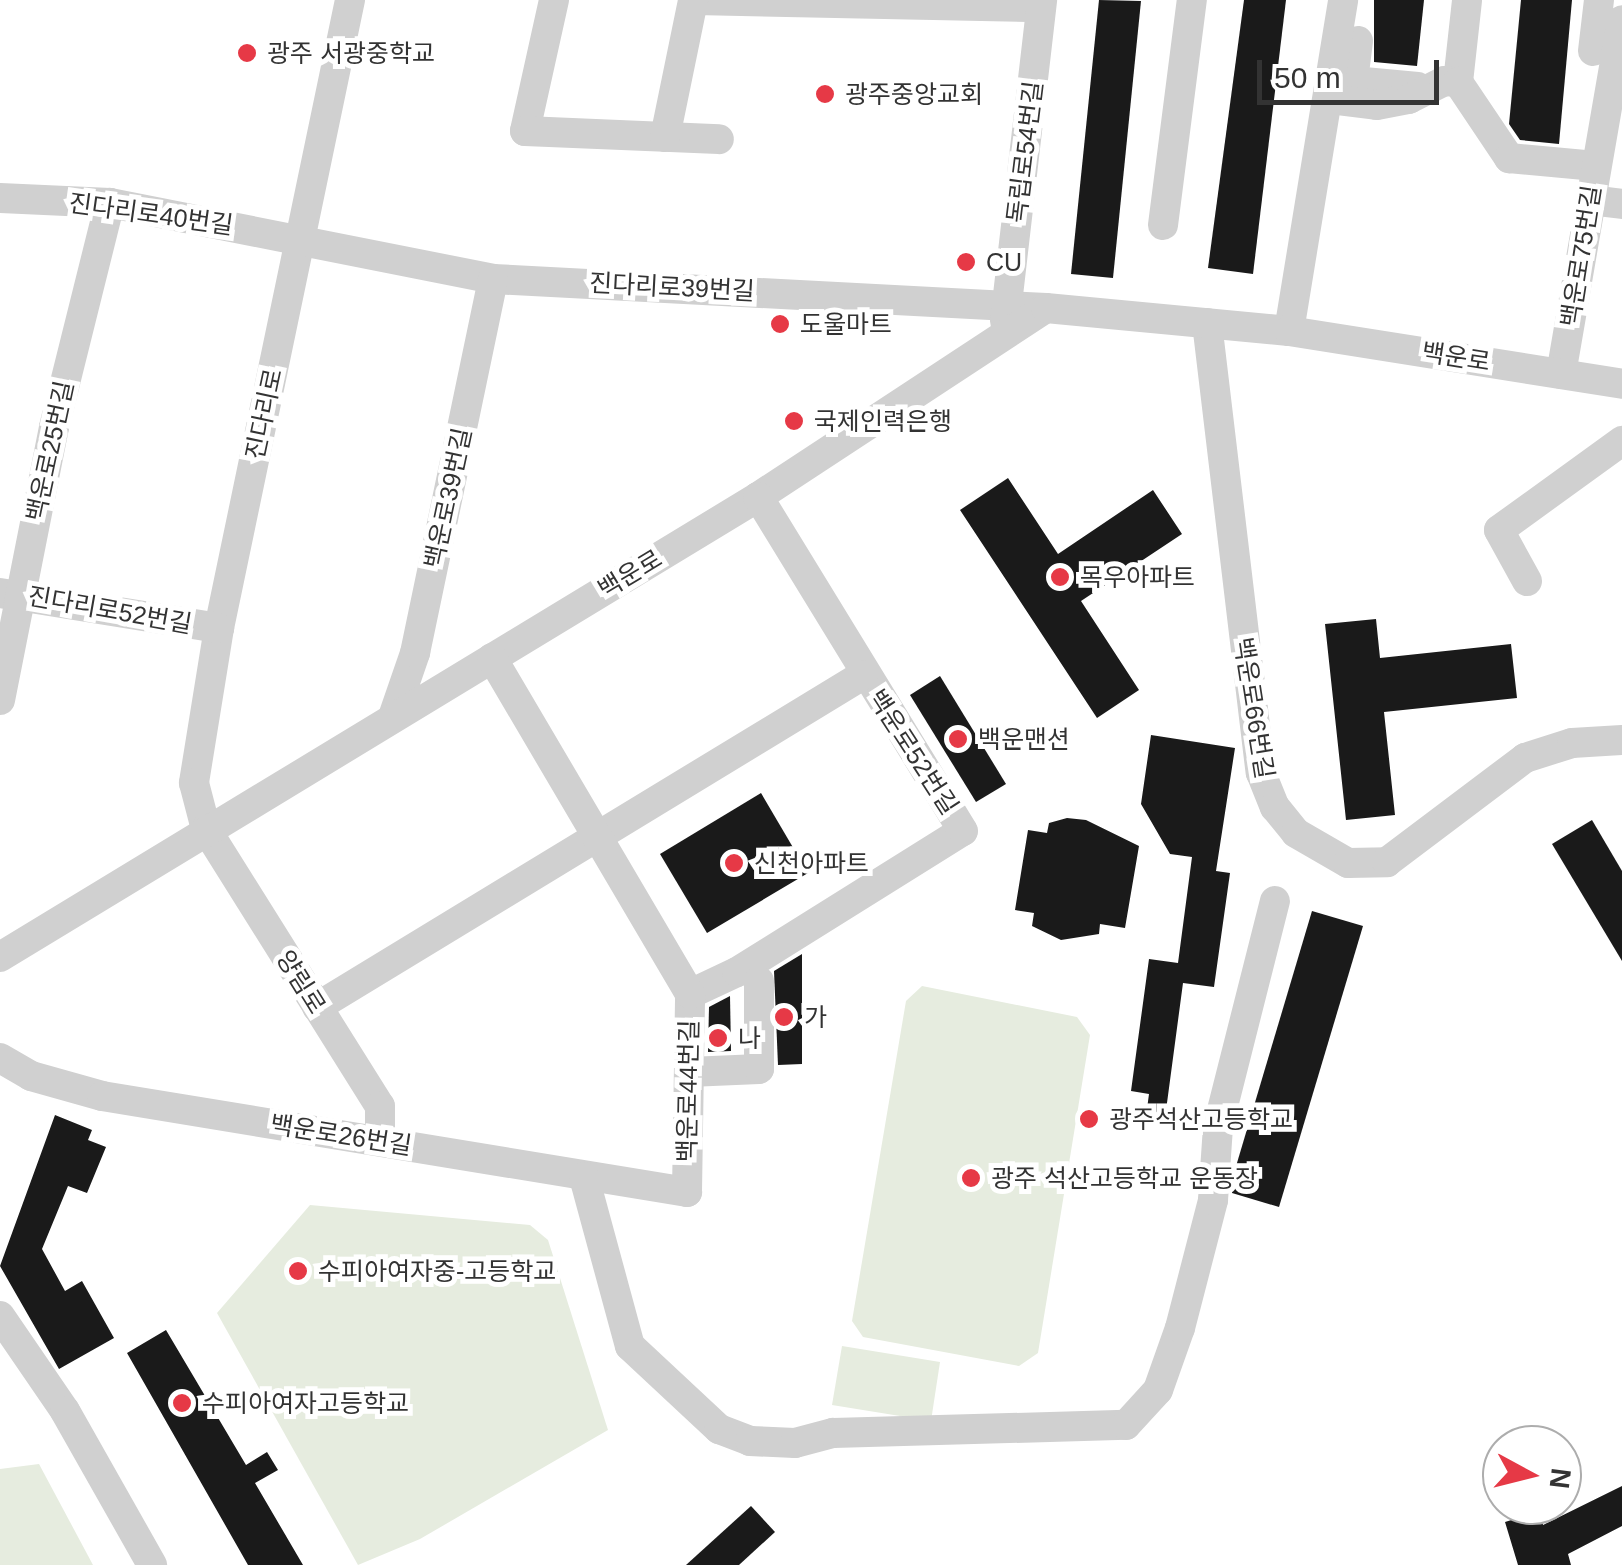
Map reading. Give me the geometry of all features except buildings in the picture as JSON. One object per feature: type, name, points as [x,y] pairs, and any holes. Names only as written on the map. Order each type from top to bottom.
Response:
[{"type":"street","name":"진다리로","points":[[206,829],[194,783],[219,628],[350,0]]},
{"type":"street","points":[[554,0],[526,131],[720,139]]},
{"type":"street","points":[[665,137],[694,0],[1042,4]]},
{"type":"street","points":[[1163,225],[1192,0]]},
{"type":"street","points":[[1290,330],[1343,0]]},
{"type":"street","points":[[1363,0],[1354,80],[1444,85],[1508,158],[1596,166]]},
{"type":"street","points":[[1444,85],[1467,0]]},
{"type":"street","name":"백운로75번길","points":[[1561,374],[1614,36],[1599,0]]},
{"type":"street","name":"독립로54번길","points":[[1003,339],[1042,4]]},
{"type":"street","points":[[1330,99],[1377,105],[1444,85]]},
{"type":"street","name":"진다리로40번길","points":[[0,198],[110,203],[301,238]]},
{"type":"street","points":[[1590,200],[1622,204]]},
{"type":"street","name":"백운로25번길","points":[[0,700],[10,594],[110,203]]},
{"type":"street","name":"진다리로39번길","points":[[301,238],[493,279],[1046,308]]},
{"type":"street","name":"백운로39번길","points":[[394,714],[416,652],[493,279]]},
{"type":"street","name":"백운로","points":[[0,957],[394,714],[758,497],[1046,308],[1290,330],[1622,384]]},
{"type":"street","name":"백운로66번길","points":[[1207,323],[1261,774],[1275,807],[1296,833],[1348,862],[1387,862],[1525,758],[1572,743],[1622,740]]},
{"type":"street","points":[[1526,581],[1500,530],[1622,442]]},
{"type":"street","name":"백운로52번길","points":[[690,994],[963,832],[863,675],[758,497]]},
{"type":"street","name":"진다리로52번길","points":[[10,594],[219,628]]},
{"type":"street","name":"백운로44번길","points":[[492,658],[690,994],[687,1192]]},
{"type":"street","name":"백운로52번길","points":[[594,836],[863,675]]},
{"type":"street","name":"양림로","points":[[206,829],[380,1106],[380,1140]]},
{"type":"street","points":[[316,1007],[594,836]]},
{"type":"street","points":[[584,1177],[630,1346],[719,1429],[750,1441],[795,1443],[833,1434],[1126,1425],[1158,1390],[1180,1328],[1213,1200],[1218,1126],[1276,901]]},
{"type":"street","points":[[689,1072],[759,1069],[759,981]]},
{"type":"street","name":"백운로26번길","points":[[0,1058],[32,1076],[102,1096],[687,1192]]},
{"type":"street","points":[[0,1316],[66,1411],[152,1565]]},
{"type":"shaded area","name":"광주 석산고등학교 운동장","points":[[922,986],[1077,1017],[1090,1035],[1038,1353],[1019,1366],[863,1337],[852,1321],[906,1001]]},
{"type":"shaded area","points":[[310,1205],[530,1225],[548,1240],[608,1430],[420,1539],[358,1565],[217,1313]]},
{"type":"shaded area","points":[[842,1346],[940,1362],[931,1421],[832,1405]]},
{"type":"shaded area","points":[[39,1464],[93,1565],[0,1565],[0,1469]]},
{"type":"place","name":"광주 서광중학교","points":[[247,53]]},
{"type":"place","name":"광주중앙교회","points":[[825,94]]},
{"type":"place","name":"CU","points":[[966,262]]},
{"type":"place","name":"도울마트","points":[[780,324]]},
{"type":"place","name":"국제인력은행","points":[[794,421]]},
{"type":"place","name":"목우아파트","points":[[1060,577]]},
{"type":"place","name":"백운맨션","points":[[958,739]]},
{"type":"place","name":"신천아파트","points":[[734,863]]},
{"type":"place","name":"가","points":[[784,1017]]},
{"type":"place","name":"나","points":[[718,1038]]},
{"type":"place","name":"광주석산고등학교","points":[[1089,1119]]},
{"type":"place","name":"광주 석산고등학교 운동장","points":[[971,1178]]},
{"type":"place","name":"수피아여자중-고등학교","points":[[298,1271]]},
{"type":"place","name":"수피아여자고등학교","points":[[182,1403]]}]
